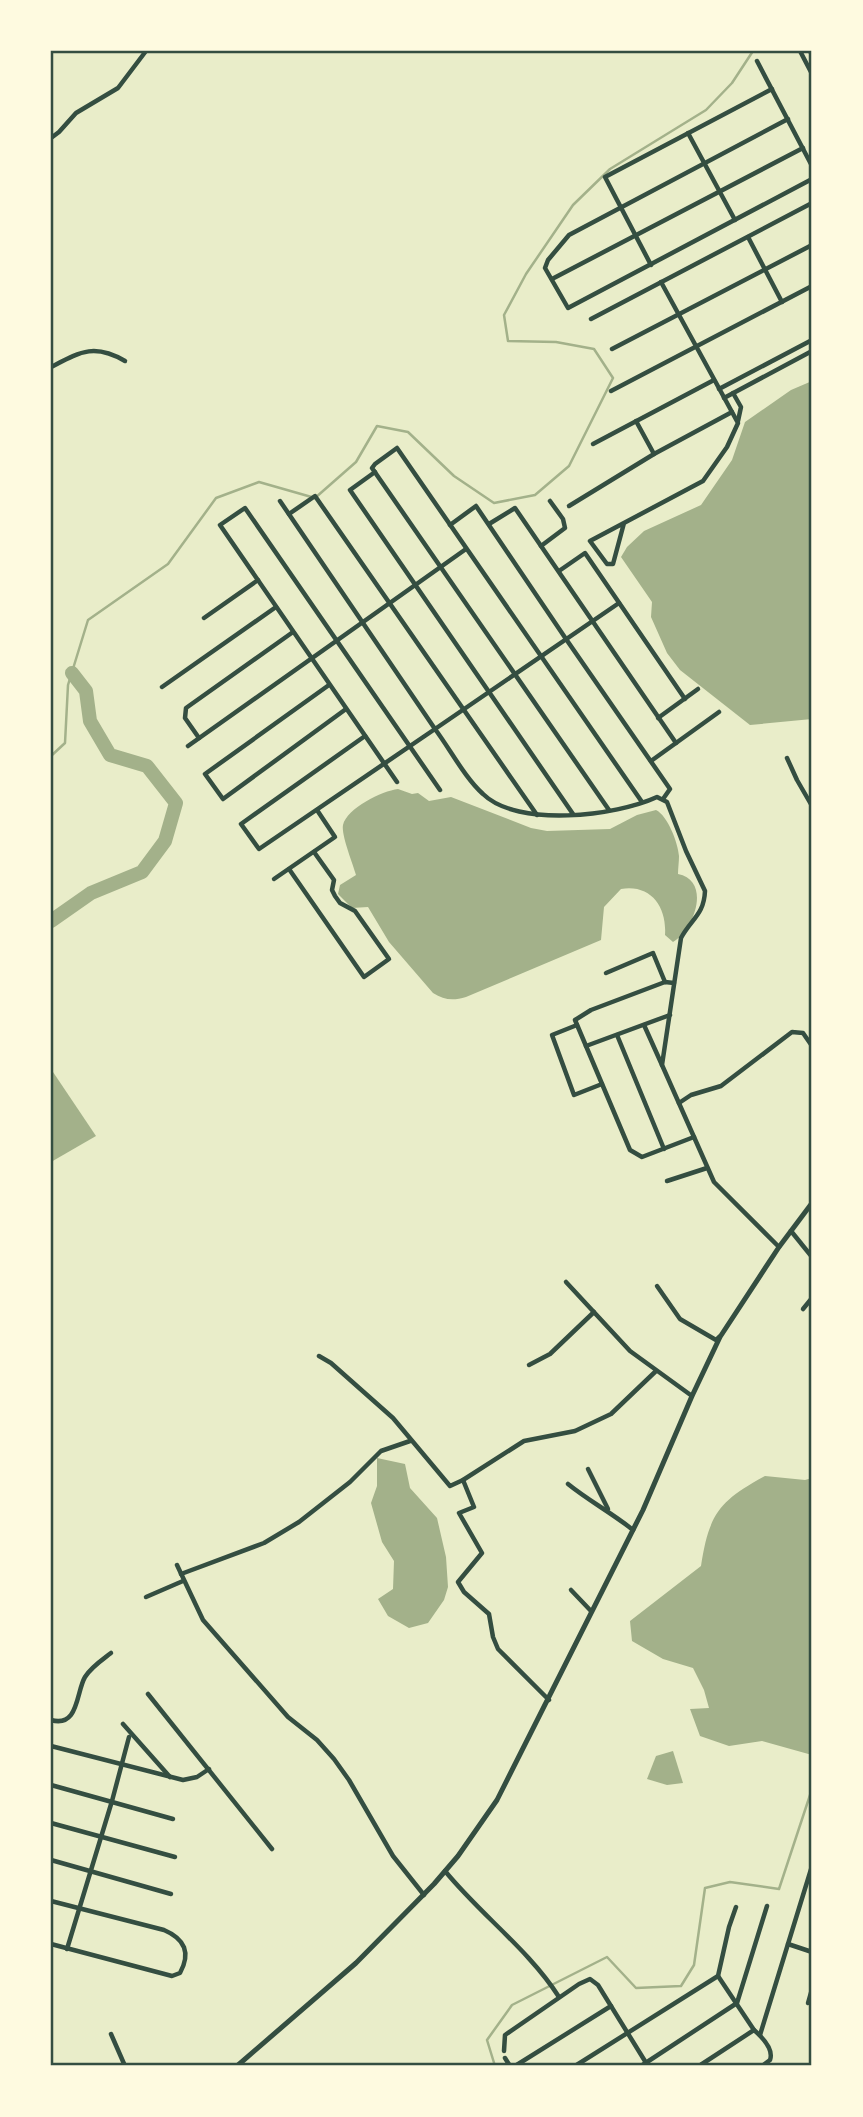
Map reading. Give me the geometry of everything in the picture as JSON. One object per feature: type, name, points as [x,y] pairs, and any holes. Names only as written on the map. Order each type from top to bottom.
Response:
[{"type":"street","points":[[51,138],[76,114],[118,88],[146,51]]},
{"type":"street","points":[[800,51],[812,74]]},
{"type":"street","points":[[757,61],[812,166]]},
{"type":"street","points":[[651,265],[605,177],[772,89]]},
{"type":"street","points":[[788,119],[569,235],[548,260],[545,268],[568,308],[812,179]]},
{"type":"street","points":[[688,132],[735,220]]},
{"type":"street","points":[[552,279],[803,148]]},
{"type":"street","points":[[591,319],[812,203]]},
{"type":"street","points":[[748,237],[782,302]]},
{"type":"street","points":[[612,349],[812,245]]},
{"type":"street","points":[[661,282],[738,423]]},
{"type":"street","points":[[611,391],[812,286]]},
{"type":"street","points":[[719,389],[812,340]]},
{"type":"street","points":[[51,367],[81,352],[94,350],[114,355],[125,362]]},
{"type":"street","points":[[724,398],[812,351]]},
{"type":"street","points":[[744,376],[749,385]]},
{"type":"street","points":[[593,444],[715,380]]},
{"type":"street","points":[[624,523],[613,564],[607,564],[590,541],[703,481],[727,447],[738,423],[741,407],[733,393]]},
{"type":"street","points":[[569,506],[654,454],[732,412]]},
{"type":"street","points":[[636,421],[654,454]]},
{"type":"street","points":[[610,811],[372,468],[397,449],[642,802]]},
{"type":"street","points":[[375,472],[350,490],[574,814]]},
{"type":"street","points":[[289,514],[315,496],[537,816]]},
{"type":"street","points":[[280,501],[481,793],[507,808],[537,816],[610,811],[657,797],[667,802],[705,891],[705,899],[698,917],[681,938],[662,1065]]},
{"type":"street","points":[[541,546],[565,528],[563,519],[550,501]]},
{"type":"street","points":[[450,525],[476,506],[670,789],[663,799]]},
{"type":"street","points":[[397,782],[220,525],[245,508],[440,790]]},
{"type":"street","points":[[489,524],[515,508],[676,743]]},
{"type":"street","points":[[188,746],[466,549]]},
{"type":"street","points":[[558,571],[585,553],[685,699]]},
{"type":"street","points":[[204,618],[258,580]]},
{"type":"street","points":[[365,736],[241,824],[259,849],[619,603]]},
{"type":"street","points":[[162,687],[276,607]]},
{"type":"street","points":[[199,738],[185,718],[186,708],[293,632]]},
{"type":"street","points":[[329,685],[205,774],[223,799],[346,709]]},
{"type":"street","points":[[658,718],[698,689]]},
{"type":"street","points":[[651,761],[719,712]]},
{"type":"street","points":[[788,758],[812,806]]},
{"type":"street","points":[[274,878],[335,837],[317,810]]},
{"type":"street","points":[[289,869],[364,977],[389,959],[355,911],[340,903],[335,896],[332,890],[334,880],[314,852]]},
{"type":"street","points":[[606,973],[653,953],[665,982]]},
{"type":"street","points":[[674,983],[665,982],[592,1010],[575,1020],[630,1150],[642,1157],[694,1138]]},
{"type":"street","points":[[586,1046],[670,1015]]},
{"type":"street","points":[[644,1025],[714,1182],[779,1247]]},
{"type":"street","points":[[577,1026],[552,1035],[574,1095],[602,1084]]},
{"type":"street","points":[[679,1103],[691,1095],[721,1086],[792,1032],[803,1033],[812,1046]]},
{"type":"street","points":[[617,1035],[664,1149]]},
{"type":"street","points":[[667,1181],[707,1168]]},
{"type":"street","points":[[237,2066],[356,1963],[424,1895],[445,1871],[496,1800],[633,1530],[720,1337],[790,1230],[812,1203]]},
{"type":"street","points":[[790,1230],[812,1257]]},
{"type":"street","points":[[566,1282],[629,1351],[692,1396]]},
{"type":"street","points":[[657,1286],[680,1319],[716,1340],[720,1337]]},
{"type":"street","points":[[803,1309],[812,1298]]},
{"type":"street","points":[[528,1365],[550,1354],[594,1312]]},
{"type":"street","points":[[318,1356],[331,1363],[393,1418],[448,1485],[455,1485],[524,1441],[575,1431],[611,1414],[656,1371]]},
{"type":"street","points":[[181,1574],[264,1543],[299,1522],[351,1482],[381,1451],[410,1441]]},
{"type":"street","points":[[588,1469],[608,1510]]},
{"type":"street","points":[[463,1480],[474,1507],[459,1513],[482,1553],[458,1582],[464,1592],[489,1614],[498,1649],[549,1700]]},
{"type":"street","points":[[568,1484],[588,1501],[608,1510],[633,1530]]},
{"type":"street","points":[[177,1565],[203,1620],[288,1717],[317,1740],[334,1759],[393,1856],[424,1895]]},
{"type":"street","points":[[146,1597],[183,1581]]},
{"type":"street","points":[[571,1590],[591,1611]]},
{"type":"street","points":[[51,1720],[66,1720],[76,1705],[86,1675],[111,1653]]},
{"type":"street","points":[[148,1694],[272,1849]]},
{"type":"street","points":[[124,1724],[170,1777]]},
{"type":"street","points":[[67,1949],[113,1801],[129,1737]]},
{"type":"street","points":[[51,1746],[189,1780],[209,1769]]},
{"type":"street","points":[[51,1785],[173,1819]]},
{"type":"street","points":[[51,1823],[175,1857]]},
{"type":"street","points":[[51,1860],[171,1894]]},
{"type":"street","points":[[760,2035],[812,1866]]},
{"type":"street","points":[[445,1871],[469,1900],[543,1972],[559,1997]]},
{"type":"street","points":[[51,1902],[164,1930],[177,1936],[185,1948],[184,1966],[180,1973],[172,1976],[51,1944]]},
{"type":"street","points":[[504,2051],[505,2035],[590,1979],[598,1985],[645,2065],[737,2003],[766,1906]]},
{"type":"street","points":[[575,2066],[718,1976],[736,1907]]},
{"type":"street","points":[[788,1944],[812,1952]]},
{"type":"street","points":[[718,1976],[772,2054],[770,2060],[762,2066]]},
{"type":"street","points":[[808,2003],[812,1989]]},
{"type":"street","points":[[505,2058],[513,2066],[611,2006]]},
{"type":"street","points":[[699,2066],[754,2030]]},
{"type":"street","points":[[111,2034],[125,2066]]},
{"type":"shaded area","points":[[812,381],[812,719],[750,725],[680,670],[667,653],[651,617],[652,602],[621,557],[627,547],[644,531],[701,505],[732,460],[745,422],[791,390]]},
{"type":"shaded area","points":[[398,789],[412,794],[418,793],[429,801],[451,797],[531,828],[547,831],[610,829],[637,815],[656,810],[665,818],[677,844],[678,874],[688,878],[695,886],[697,895],[693,917],[681,936],[673,942],[665,935],[663,915],[655,900],[641,890],[621,889],[604,907],[601,940],[466,997],[441,997],[433,993],[389,942],[368,907],[352,908],[338,894],[340,885],[356,875],[344,835],[343,825],[346,819],[366,801]]},
{"type":"shaded area","points":[[51,1069],[96,1136],[51,1162]]},
{"type":"shaded area","points":[[377,1458],[405,1464],[410,1488],[437,1518],[446,1557],[448,1587],[444,1600],[428,1623],[409,1628],[388,1616],[378,1599],[393,1589],[394,1561],[382,1542],[371,1503],[377,1486]]},
{"type":"shaded area","points":[[765,1476],[805,1480],[812,1478],[812,1755],[762,1741],[729,1746],[700,1736],[690,1709],[709,1708],[693,1668],[663,1659],[632,1641],[630,1621],[701,1566],[708,1534],[719,1511],[737,1493]]},
{"type":"shaded area","points":[[673,1751],[683,1783],[667,1785],[647,1779],[656,1756]]},
{"type":"waterway","points":[[51,756],[65,743],[68,685],[88,620],[168,564],[216,498],[259,482],[315,498],[356,462],[377,426],[408,432],[454,476],[494,503],[535,495],[569,466],[613,378],[594,349],[556,342],[508,341],[504,315],[526,274],[573,205],[610,169],[706,110],[732,83],[753,51]]},
{"type":"waterway","points":[[51,921],[91,893],[142,872],[165,841],[176,803],[147,766],[110,755],[90,721],[86,691],[72,673]]},
{"type":"waterway","points":[[495,2066],[487,2040],[512,2005],[607,1957],[636,1988],[681,1986],[694,1965],[705,1888],[730,1882],[779,1889],[812,1789]]}]
